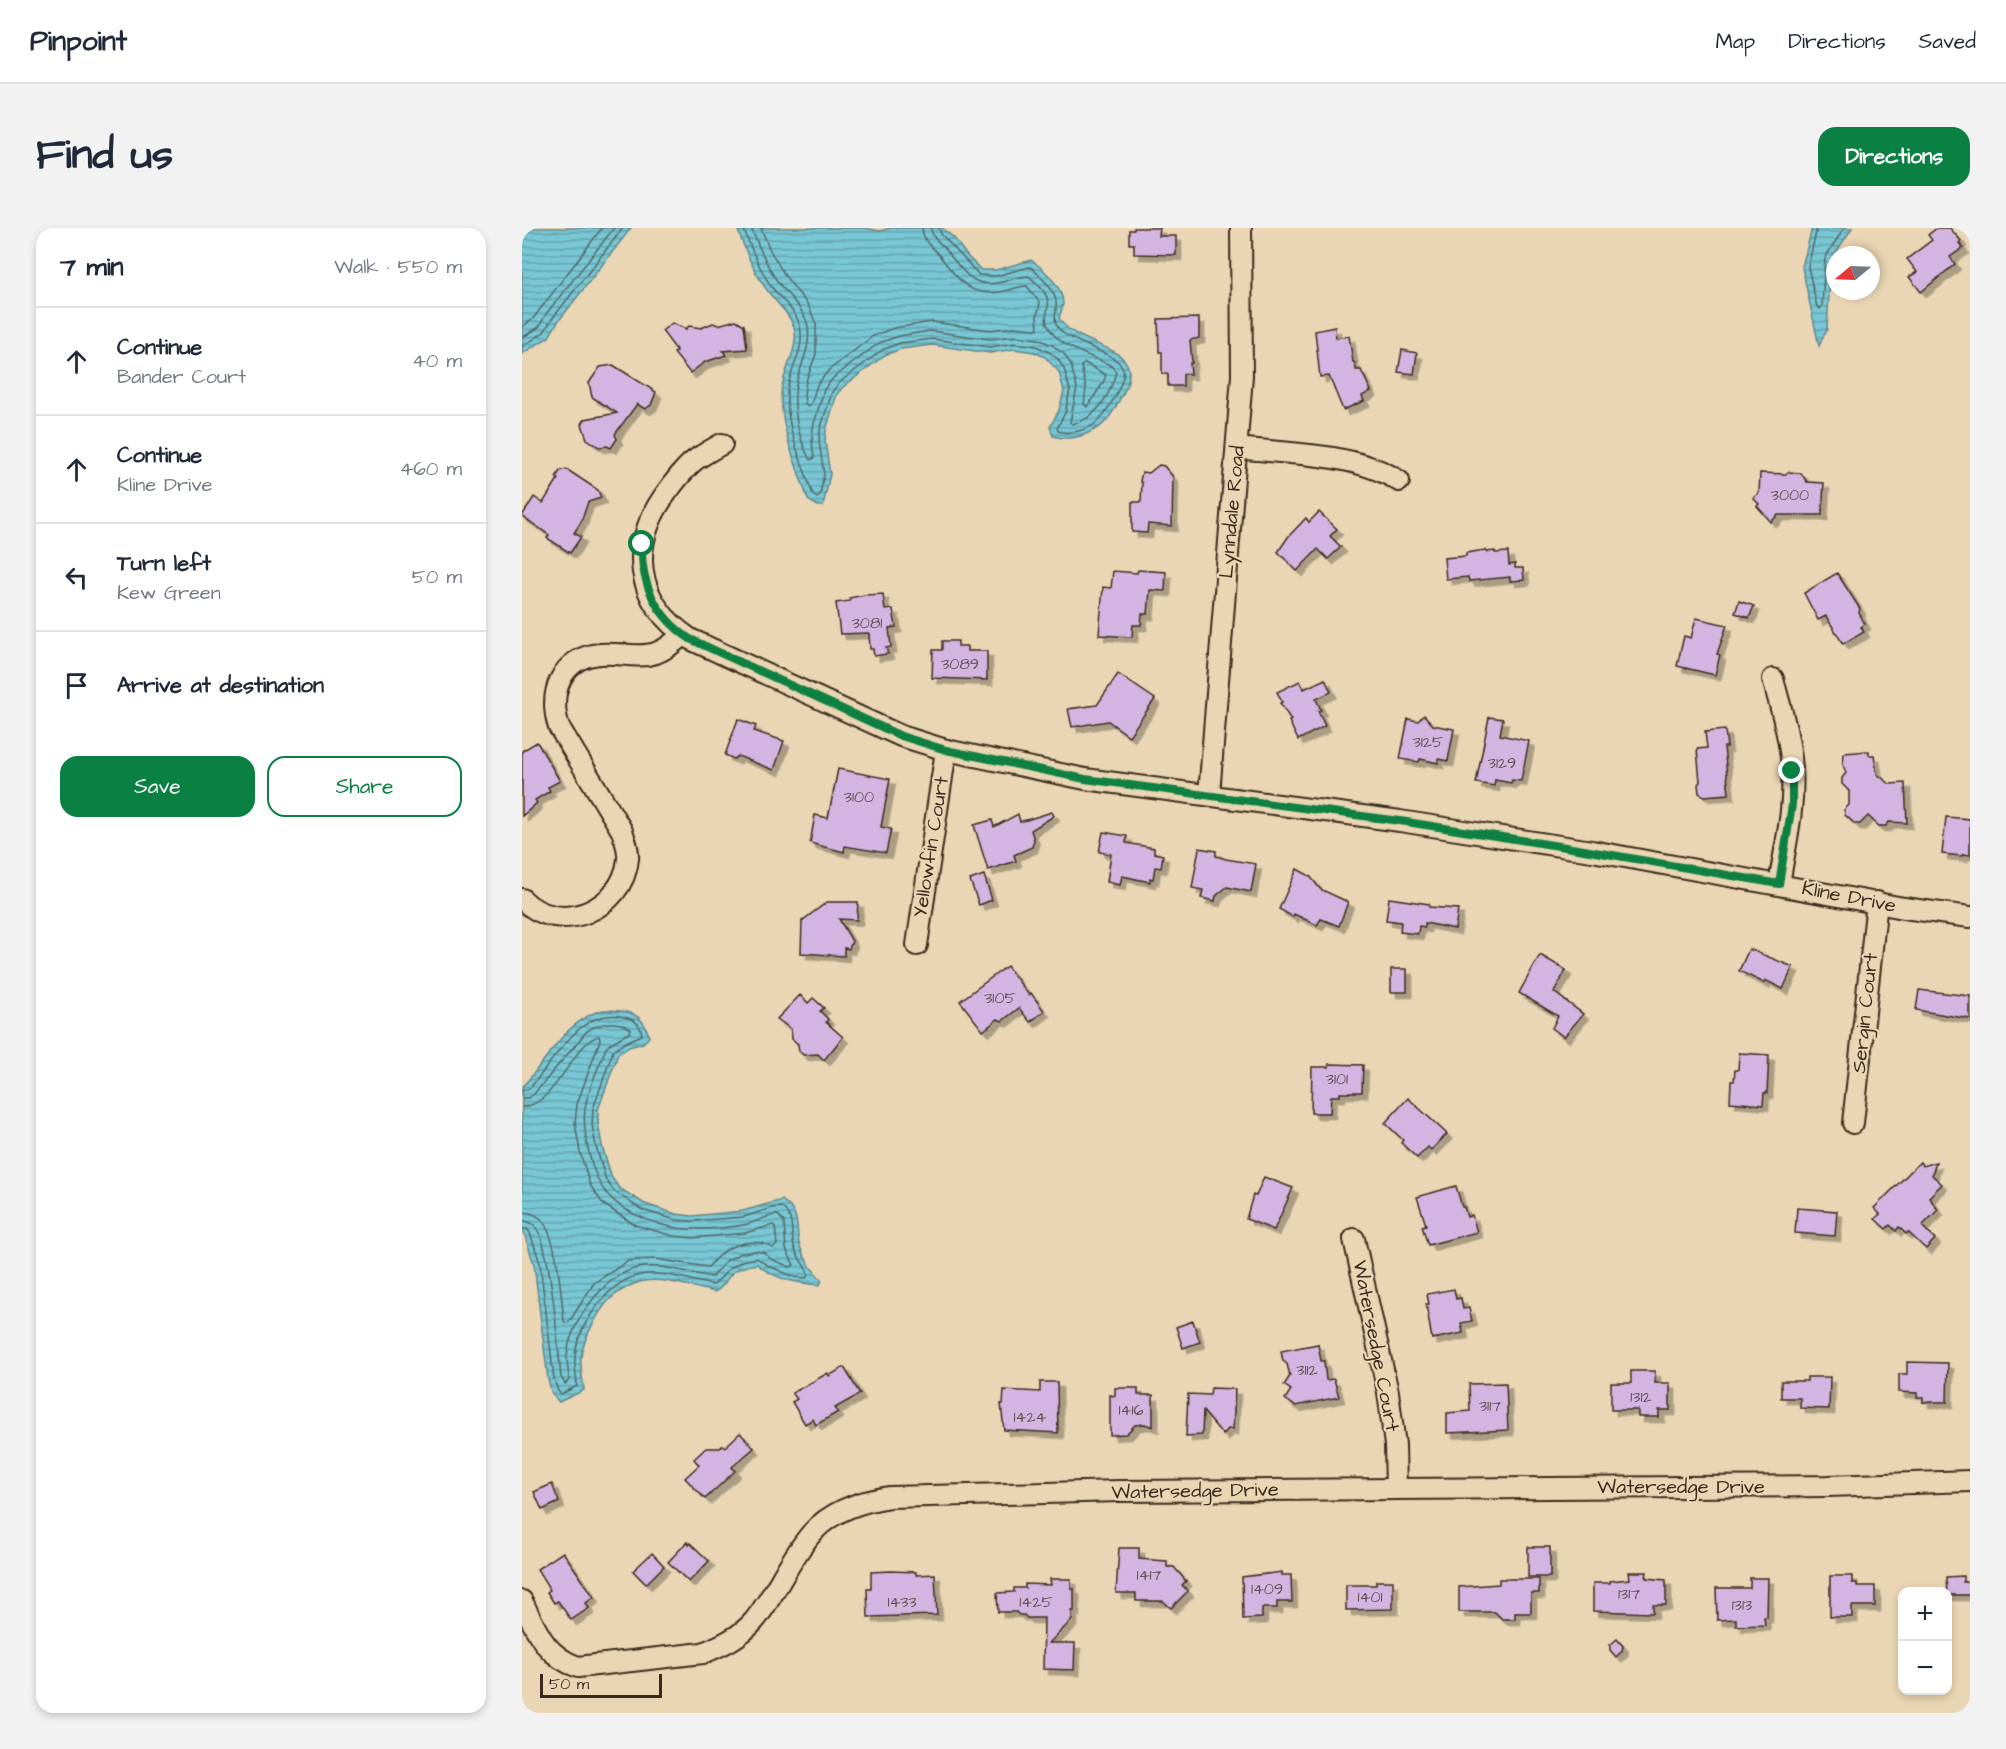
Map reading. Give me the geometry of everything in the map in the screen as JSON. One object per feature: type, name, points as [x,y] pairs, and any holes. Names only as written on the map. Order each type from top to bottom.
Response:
[{"type":"street","name":"Lynndale Road","points":[[1209,795],[1242,376],[1241,228]]},
{"type":"street","name":"Kline Drive","points":[[722,444],[697,459],[677,479],[655,508],[647,525],[642,544],[643,569],[650,593],[659,610],[683,634],[901,736],[946,750],[1085,779],[1400,821],[1578,849],[1970,917]]},
{"type":"street","points":[[1237,448],[1353,461],[1375,468],[1399,481]]},
{"type":"street","points":[[522,899],[542,914],[572,917],[602,905],[615,892],[626,871],[627,845],[622,831],[559,727],[554,713],[557,686],[563,674],[587,656],[601,654],[640,656],[655,653],[672,645],[683,634]]},
{"type":"street","points":[[1773,679],[1789,738],[1792,771],[1792,805],[1779,884]]},
{"type":"street","name":"Yellowfin Court","points":[[917,945],[946,750]]},
{"type":"street","name":"Sergin Court","points":[[1853,1123],[1877,902]]},
{"type":"street","name":"Watersedge Court","points":[[1354,1239],[1388,1392],[1395,1445],[1396,1489]]},
{"type":"street","name":"Watersedge Drive","points":[[522,1601],[544,1644],[554,1655],[578,1667],[692,1655],[722,1645],[739,1635],[754,1621],[813,1532],[839,1513],[869,1500],[890,1497],[1120,1491],[1828,1486],[1970,1481]]},
{"type":"water","points":[[522,228],[631,228],[557,323],[549,337],[522,354]]},
{"type":"water","points":[[737,228],[864,228],[880,231],[891,228],[942,228],[954,238],[981,270],[996,270],[1031,260],[1046,273],[1060,291],[1063,303],[1059,318],[1068,329],[1121,357],[1128,366],[1129,379],[1111,415],[1104,423],[1085,434],[1064,438],[1053,436],[1050,427],[1059,410],[1064,391],[1059,372],[1045,357],[1034,352],[1014,349],[990,353],[932,345],[901,349],[885,355],[837,394],[825,441],[830,474],[823,506],[818,506],[808,500],[790,448],[782,408],[782,385],[795,344],[794,327],[758,275]]},
{"type":"water","points":[[1812,228],[1852,228],[1840,246],[1826,246],[1826,300],[1829,300],[1827,329],[1819,346],[1802,267]]},
{"type":"water","points":[[603,1010],[626,1012],[638,1017],[643,1022],[649,1037],[643,1043],[629,1047],[618,1054],[598,1110],[602,1146],[612,1178],[619,1188],[645,1204],[676,1214],[692,1216],[743,1211],[782,1200],[795,1214],[799,1243],[803,1253],[822,1280],[820,1285],[787,1280],[771,1274],[757,1264],[735,1271],[714,1292],[654,1280],[630,1286],[609,1300],[587,1335],[581,1358],[584,1390],[559,1402],[552,1394],[548,1380],[534,1264],[522,1227],[522,1087],[568,1031],[578,1022]]},
{"type":"building","points":[[1134,228],[1160,228],[1159,236],[1176,236],[1176,255],[1134,254],[1134,244],[1129,244],[1129,230],[1134,230]]},
{"type":"building","points":[[1937,228],[1950,228],[1961,241],[1959,243],[1963,248],[1950,257],[1955,264],[1921,292],[1909,277],[1917,272],[1907,259],[1932,240],[1928,235]]},
{"type":"building","points":[[1199,318],[1199,338],[1190,340],[1191,374],[1183,374],[1183,386],[1168,386],[1168,374],[1162,374],[1158,319]]},
{"type":"building","points":[[736,320],[744,325],[747,349],[723,351],[726,355],[705,362],[690,373],[674,353],[677,351],[662,331],[672,323],[686,329],[689,326],[701,328],[713,323],[718,325]]},
{"type":"building","points":[[1335,327],[1336,338],[1349,336],[1356,370],[1361,370],[1371,391],[1362,396],[1364,401],[1343,410],[1329,376],[1320,377],[1315,331]]},
{"type":"building","points":[[1402,350],[1417,353],[1414,374],[1398,372]]},
{"type":"building","points":[[613,365],[656,392],[651,405],[645,409],[637,404],[615,434],[617,439],[611,448],[599,447],[587,439],[582,424],[585,419],[617,413],[592,397],[589,383],[600,367]]},
{"type":"building","points":[[1159,465],[1164,466],[1173,477],[1172,526],[1148,524],[1147,533],[1132,532],[1132,502],[1141,502],[1142,472],[1149,473]]},
{"type":"building","points":[[566,469],[598,490],[601,498],[588,502],[581,522],[574,533],[581,537],[570,553],[547,538],[549,535],[522,516],[534,497],[543,503],[558,479],[556,477],[560,471]]},
{"type":"building","points":[[1788,472],[1801,473],[1807,482],[1824,483],[1822,515],[1778,515],[1771,522],[1757,506],[1759,504],[1753,498],[1759,493],[1760,473],[1786,474]]},
{"type":"building","points":[[1319,512],[1337,529],[1330,536],[1341,547],[1328,559],[1318,549],[1297,571],[1278,552],[1288,537],[1306,518],[1309,522]]},
{"type":"building","points":[[1485,550],[1486,552],[1495,551],[1495,553],[1508,552],[1509,565],[1515,564],[1515,568],[1523,568],[1524,580],[1510,581],[1510,577],[1469,581],[1468,577],[1446,579],[1444,558],[1466,556],[1466,553]]},
{"type":"building","points":[[1138,570],[1166,572],[1165,591],[1150,590],[1148,614],[1142,614],[1141,625],[1133,625],[1132,637],[1099,635],[1103,587],[1111,588],[1113,571],[1137,573]]},
{"type":"building","points":[[1837,573],[1860,609],[1859,613],[1865,624],[1861,627],[1864,632],[1843,644],[1826,616],[1818,620],[1804,593]]},
{"type":"building","points":[[883,594],[885,610],[893,609],[896,627],[889,628],[891,647],[886,648],[888,654],[874,656],[873,649],[870,649],[869,633],[840,634],[836,603],[850,601],[849,598],[864,595]]},
{"type":"building","points":[[1739,601],[1754,606],[1749,618],[1735,613]]},
{"type":"building","points":[[1696,618],[1727,625],[1717,654],[1720,655],[1715,675],[1677,666],[1684,636],[1691,638]]},
{"type":"building","points":[[942,641],[958,641],[958,646],[967,646],[967,651],[987,651],[987,680],[932,678],[933,650],[942,650]]},
{"type":"building","points":[[1118,674],[1155,699],[1129,736],[1108,721],[1072,727],[1068,709],[1097,705]]},
{"type":"building","points":[[1325,679],[1331,692],[1316,699],[1321,710],[1318,711],[1325,726],[1298,740],[1277,692],[1300,681],[1304,689]]},
{"type":"building","points":[[1424,715],[1433,725],[1454,729],[1448,761],[1438,759],[1438,763],[1420,759],[1419,762],[1400,759],[1408,719],[1418,721]]},
{"type":"building","points":[[1489,717],[1503,719],[1500,735],[1529,741],[1521,781],[1512,780],[1511,783],[1495,780],[1494,786],[1476,783]]},
{"type":"building","points":[[738,719],[756,726],[754,731],[784,741],[774,770],[738,756],[734,759],[725,755]]},
{"type":"building","points":[[1725,730],[1727,747],[1724,747],[1729,794],[1704,796],[1699,793],[1697,749],[1707,748],[1705,732]]},
{"type":"building","points":[[537,742],[560,781],[548,787],[550,791],[535,800],[537,803],[522,816],[522,751]]},
{"type":"building","points":[[1869,751],[1869,755],[1874,755],[1877,774],[1890,784],[1905,783],[1907,823],[1889,822],[1886,826],[1879,826],[1868,816],[1860,824],[1855,824],[1845,815],[1844,810],[1849,805],[1849,791],[1842,784],[1842,778],[1846,773],[1843,765],[1844,753]]},
{"type":"building","points":[[838,769],[890,779],[881,827],[891,829],[886,853],[845,846],[844,852],[810,843],[815,815],[828,818]]},
{"type":"building","points":[[1052,812],[1054,816],[1031,830],[1034,840],[1032,847],[1014,855],[1016,861],[988,870],[974,825],[992,820],[994,827],[1018,814],[1020,822]]},
{"type":"building","points":[[1946,817],[1970,819],[1970,855],[1942,854]]},
{"type":"building","points":[[1103,832],[1127,836],[1126,843],[1154,848],[1154,853],[1163,855],[1161,868],[1155,867],[1153,879],[1150,878],[1150,882],[1122,876],[1120,885],[1107,882],[1111,854],[1099,852]]},
{"type":"building","points":[[1199,848],[1216,851],[1216,856],[1226,859],[1256,864],[1251,892],[1227,887],[1216,896],[1215,901],[1201,898],[1203,890],[1192,888]]},
{"type":"building","points":[[1297,869],[1310,876],[1320,889],[1348,902],[1339,926],[1321,919],[1317,925],[1294,914],[1293,917],[1279,909]]},
{"type":"building","points":[[984,875],[992,900],[979,905],[970,880]]},
{"type":"building","points":[[1389,898],[1429,904],[1429,907],[1458,909],[1455,929],[1425,923],[1425,927],[1419,926],[1418,934],[1400,932],[1401,922],[1386,920]]},
{"type":"building","points":[[827,902],[858,902],[857,920],[839,919],[852,941],[849,949],[844,948],[844,956],[801,953],[802,921]]},
{"type":"building","points":[[1749,949],[1793,967],[1783,989],[1739,971]]},
{"type":"building","points":[[1540,955],[1566,970],[1554,992],[1583,1014],[1564,1037],[1552,1028],[1558,1016],[1519,993]]},
{"type":"building","points":[[1007,966],[1044,1011],[1030,1022],[1019,1008],[1002,1021],[998,1019],[983,1031],[960,1001]]},
{"type":"building","points":[[1391,969],[1407,969],[1407,992],[1391,992]]},
{"type":"building","points":[[1919,990],[1970,996],[1970,1019],[1916,1010]]},
{"type":"building","points":[[800,995],[808,1003],[813,998],[824,1008],[820,1011],[828,1019],[826,1022],[843,1037],[824,1060],[818,1054],[803,1055],[799,1051],[798,1044],[792,1039],[791,1029],[777,1019]]},
{"type":"building","points":[[1739,1053],[1769,1055],[1767,1093],[1764,1093],[1763,1105],[1730,1102],[1731,1081],[1734,1081],[1735,1070],[1738,1070]]},
{"type":"building","points":[[1329,1064],[1363,1065],[1362,1092],[1340,1093],[1340,1096],[1331,1096],[1330,1113],[1311,1113],[1312,1067],[1329,1067]]},
{"type":"building","points":[[1408,1098],[1447,1134],[1431,1150],[1428,1147],[1417,1158],[1401,1143],[1403,1140],[1385,1123]]},
{"type":"building","points":[[1920,1162],[1923,1166],[1936,1162],[1932,1175],[1942,1184],[1929,1197],[1938,1210],[1922,1226],[1935,1239],[1926,1249],[1908,1232],[1906,1234],[1899,1227],[1896,1231],[1890,1225],[1886,1229],[1875,1219],[1880,1214],[1874,1208]]},
{"type":"building","points":[[1264,1177],[1293,1188],[1274,1230],[1246,1219],[1253,1195],[1256,1196]]},
{"type":"building","points":[[1456,1186],[1462,1207],[1467,1217],[1472,1215],[1477,1232],[1428,1245],[1422,1226],[1426,1225],[1417,1197]]},
{"type":"building","points":[[1797,1208],[1837,1211],[1835,1236],[1795,1233]]},
{"type":"building","points":[[1454,1289],[1456,1299],[1461,1298],[1463,1309],[1469,1308],[1472,1321],[1461,1323],[1463,1333],[1432,1339],[1426,1304],[1429,1304],[1427,1294]]},
{"type":"building","points":[[1193,1321],[1200,1342],[1183,1348],[1176,1327]]},
{"type":"building","points":[[1318,1344],[1321,1361],[1324,1361],[1326,1380],[1334,1379],[1339,1397],[1295,1406],[1285,1399],[1291,1390],[1284,1385],[1290,1376],[1281,1351]]},
{"type":"building","points":[[1907,1362],[1948,1363],[1947,1402],[1923,1402],[1923,1397],[1917,1397],[1917,1393],[1899,1392],[1899,1374],[1907,1374]]},
{"type":"building","points":[[844,1367],[860,1394],[835,1408],[838,1412],[816,1425],[813,1419],[805,1424],[792,1402],[797,1399],[792,1393]]},
{"type":"building","points":[[1631,1371],[1655,1371],[1655,1383],[1670,1383],[1670,1410],[1659,1410],[1659,1417],[1638,1417],[1638,1410],[1611,1410],[1611,1383],[1631,1383]]},
{"type":"building","points":[[1807,1377],[1830,1377],[1829,1409],[1800,1408],[1800,1398],[1781,1398],[1781,1381],[1807,1381]]},
{"type":"building","points":[[1040,1382],[1057,1382],[1058,1433],[1004,1430],[1001,1404],[1003,1404],[1004,1390],[1040,1392]]},
{"type":"building","points":[[1506,1383],[1508,1430],[1447,1433],[1447,1413],[1470,1411],[1469,1384]]},
{"type":"building","points":[[1115,1388],[1138,1388],[1138,1395],[1153,1395],[1153,1427],[1145,1424],[1135,1425],[1126,1434],[1110,1435],[1110,1395],[1115,1396]]},
{"type":"building","points":[[1211,1388],[1235,1389],[1233,1429],[1228,1429],[1223,1435],[1203,1411],[1202,1435],[1186,1436],[1188,1394],[1210,1395]]},
{"type":"building","points":[[740,1433],[754,1448],[732,1467],[735,1471],[705,1499],[685,1478],[699,1465],[694,1459],[706,1448],[720,1448],[723,1445],[725,1447]]},
{"type":"building","points":[[552,1484],[559,1502],[542,1510],[534,1492]]},
{"type":"building","points":[[687,1542],[709,1561],[689,1582],[668,1562]]},
{"type":"building","points":[[1528,1547],[1550,1547],[1550,1577],[1528,1577]]},
{"type":"building","points":[[1119,1548],[1139,1548],[1139,1559],[1167,1561],[1167,1567],[1174,1567],[1186,1581],[1182,1585],[1188,1591],[1171,1608],[1163,1601],[1136,1601],[1136,1593],[1116,1593]]},
{"type":"building","points":[[563,1552],[594,1597],[586,1603],[589,1608],[571,1620],[558,1601],[554,1603],[547,1592],[550,1590],[537,1569]]},
{"type":"building","points":[[652,1553],[664,1566],[646,1584],[633,1571]]},
{"type":"building","points":[[871,1572],[916,1572],[916,1575],[935,1574],[937,1615],[868,1617],[867,1589],[871,1589]]},
{"type":"building","points":[[1282,1572],[1282,1575],[1291,1575],[1292,1602],[1277,1602],[1277,1608],[1262,1608],[1262,1618],[1243,1619],[1242,1577]]},
{"type":"building","points":[[1629,1572],[1647,1572],[1646,1578],[1666,1580],[1666,1605],[1653,1605],[1653,1613],[1593,1611],[1593,1583],[1610,1583],[1610,1581],[1630,1579]]},
{"type":"building","points":[[1830,1576],[1852,1576],[1852,1583],[1857,1583],[1857,1586],[1875,1586],[1875,1606],[1852,1606],[1852,1617],[1830,1617]]},
{"type":"building","points":[[1963,1576],[1963,1582],[1970,1582],[1970,1595],[1952,1595],[1952,1587],[1947,1587],[1946,1577]]},
{"type":"building","points":[[1750,1578],[1768,1578],[1765,1625],[1736,1626],[1736,1619],[1717,1620],[1716,1588],[1750,1588]]},
{"type":"building","points":[[1050,1579],[1071,1579],[1071,1589],[1074,1589],[1072,1620],[1049,1643],[1075,1643],[1074,1670],[1043,1669],[1044,1618],[1027,1618],[1016,1612],[998,1612],[997,1593],[1014,1592],[1014,1588],[1025,1588],[1025,1584],[1051,1585]]},
{"type":"building","points":[[1499,1579],[1539,1579],[1539,1593],[1531,1593],[1531,1613],[1515,1613],[1515,1619],[1502,1619],[1495,1612],[1459,1612],[1459,1587],[1499,1584]]},
{"type":"building","points":[[1376,1581],[1393,1581],[1393,1609],[1346,1610],[1346,1585],[1376,1585]]},
{"type":"building","points":[[1617,1639],[1623,1646],[1622,1651],[1616,1657],[1610,1650],[1610,1645]]},
{"type":"route","points":[[642,544],[641,559],[644,578],[650,593],[669,622],[690,639],[901,736],[946,750],[1085,779],[1279,803],[1400,821],[1779,884],[1792,805],[1792,771]]}]
